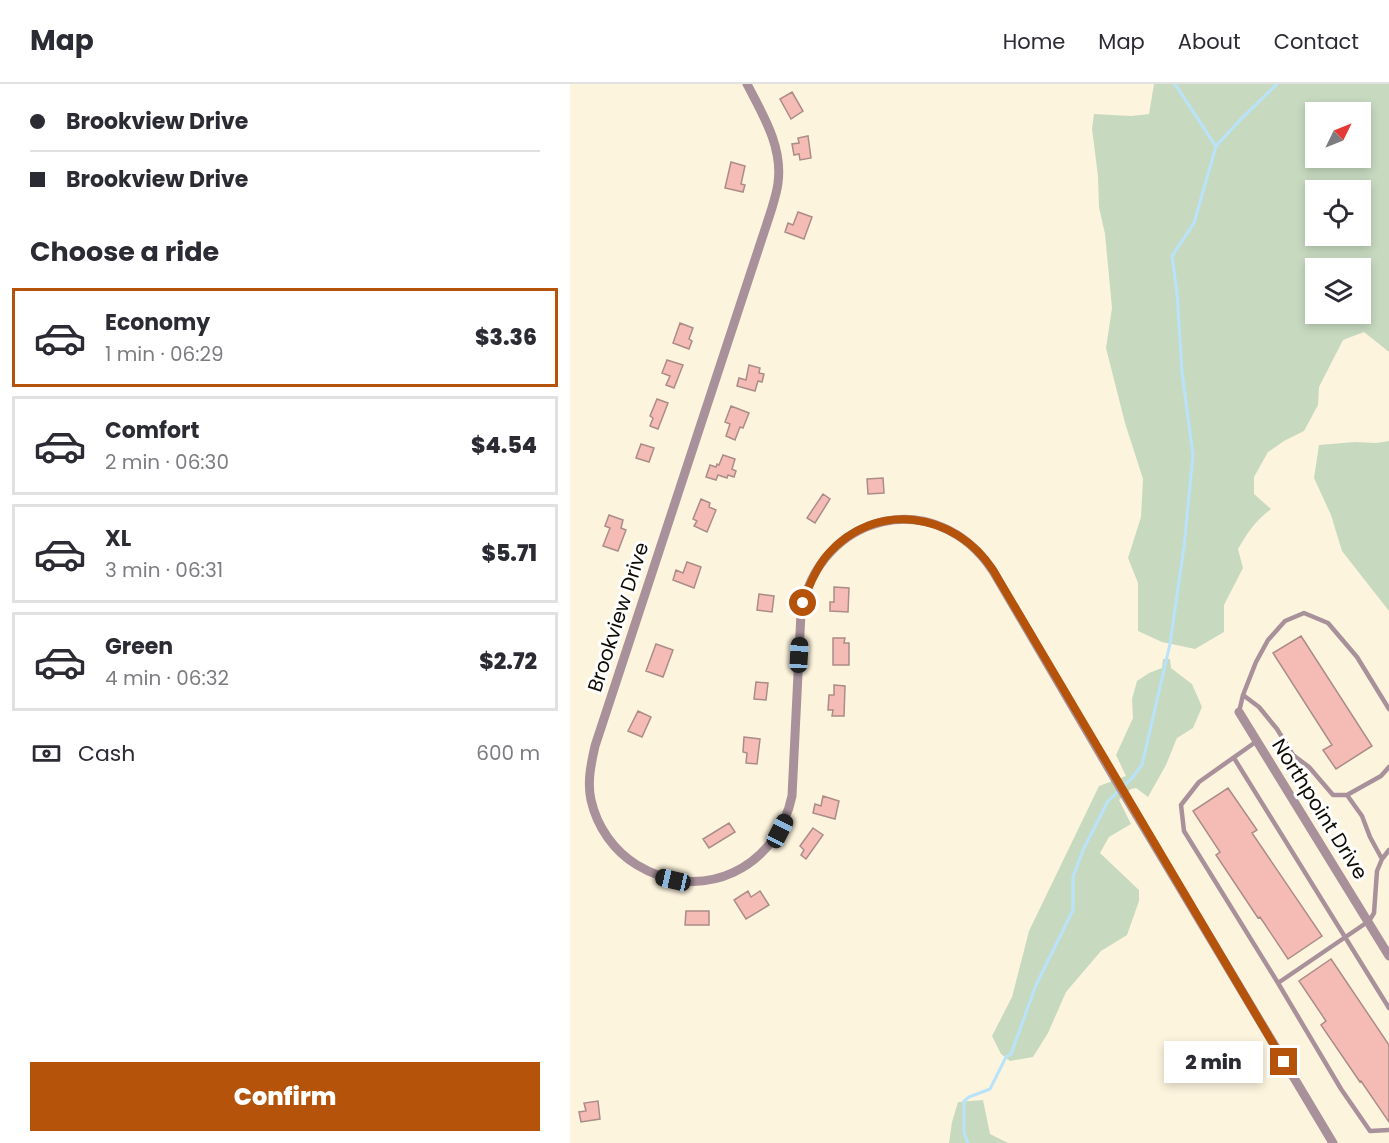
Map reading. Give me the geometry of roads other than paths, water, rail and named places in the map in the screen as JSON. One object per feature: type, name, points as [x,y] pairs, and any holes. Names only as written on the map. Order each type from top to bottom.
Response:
[{"type":"street","name":"Brookview Drive","points":[[747,84],[773,136],[779,168],[778,182],[771,211],[594,746],[590,770],[591,799],[607,838],[630,861],[644,870],[660,877],[677,880],[694,881],[723,877],[736,872],[762,853],[780,831],[792,796],[801,613],[807,592],[821,563],[835,547],[861,529],[892,520],[914,520],[935,524],[955,533],[972,545],[993,570],[1333,1143]]},
{"type":"street","name":"Northpoint Drive","points":[[1239,712],[1389,956]]},
{"type":"lane","points":[[1239,712],[1243,694],[1268,640],[1285,621],[1304,614],[1328,623],[1357,657],[1389,709]]},
{"type":"lane","points":[[1243,694],[1259,707],[1277,729],[1293,755],[1309,767],[1333,795],[1347,795],[1381,776],[1388,768]]},
{"type":"lane","points":[[1257,741],[1199,782],[1181,805],[1184,831],[1341,1089],[1370,1131],[1389,1130]]},
{"type":"lane","points":[[1234,758],[1389,1008]]},
{"type":"lane","points":[[1388,768],[1389,778]]},
{"type":"lane","points":[[1347,795],[1362,816],[1382,859]]},
{"type":"lane","points":[[1278,983],[1368,921],[1374,913],[1377,871],[1389,850]]},
{"type":"waterway","points":[[1175,84],[1215,145]]},
{"type":"waterway","points":[[968,1143],[964,1133],[964,1101],[990,1089],[1006,1057],[1011,1054],[1036,985],[1073,910],[1073,877],[1083,850],[1108,801],[1142,765],[1170,644],[1184,547],[1193,455],[1182,372],[1177,293],[1172,256],[1194,223],[1216,146],[1277,84]]}]
